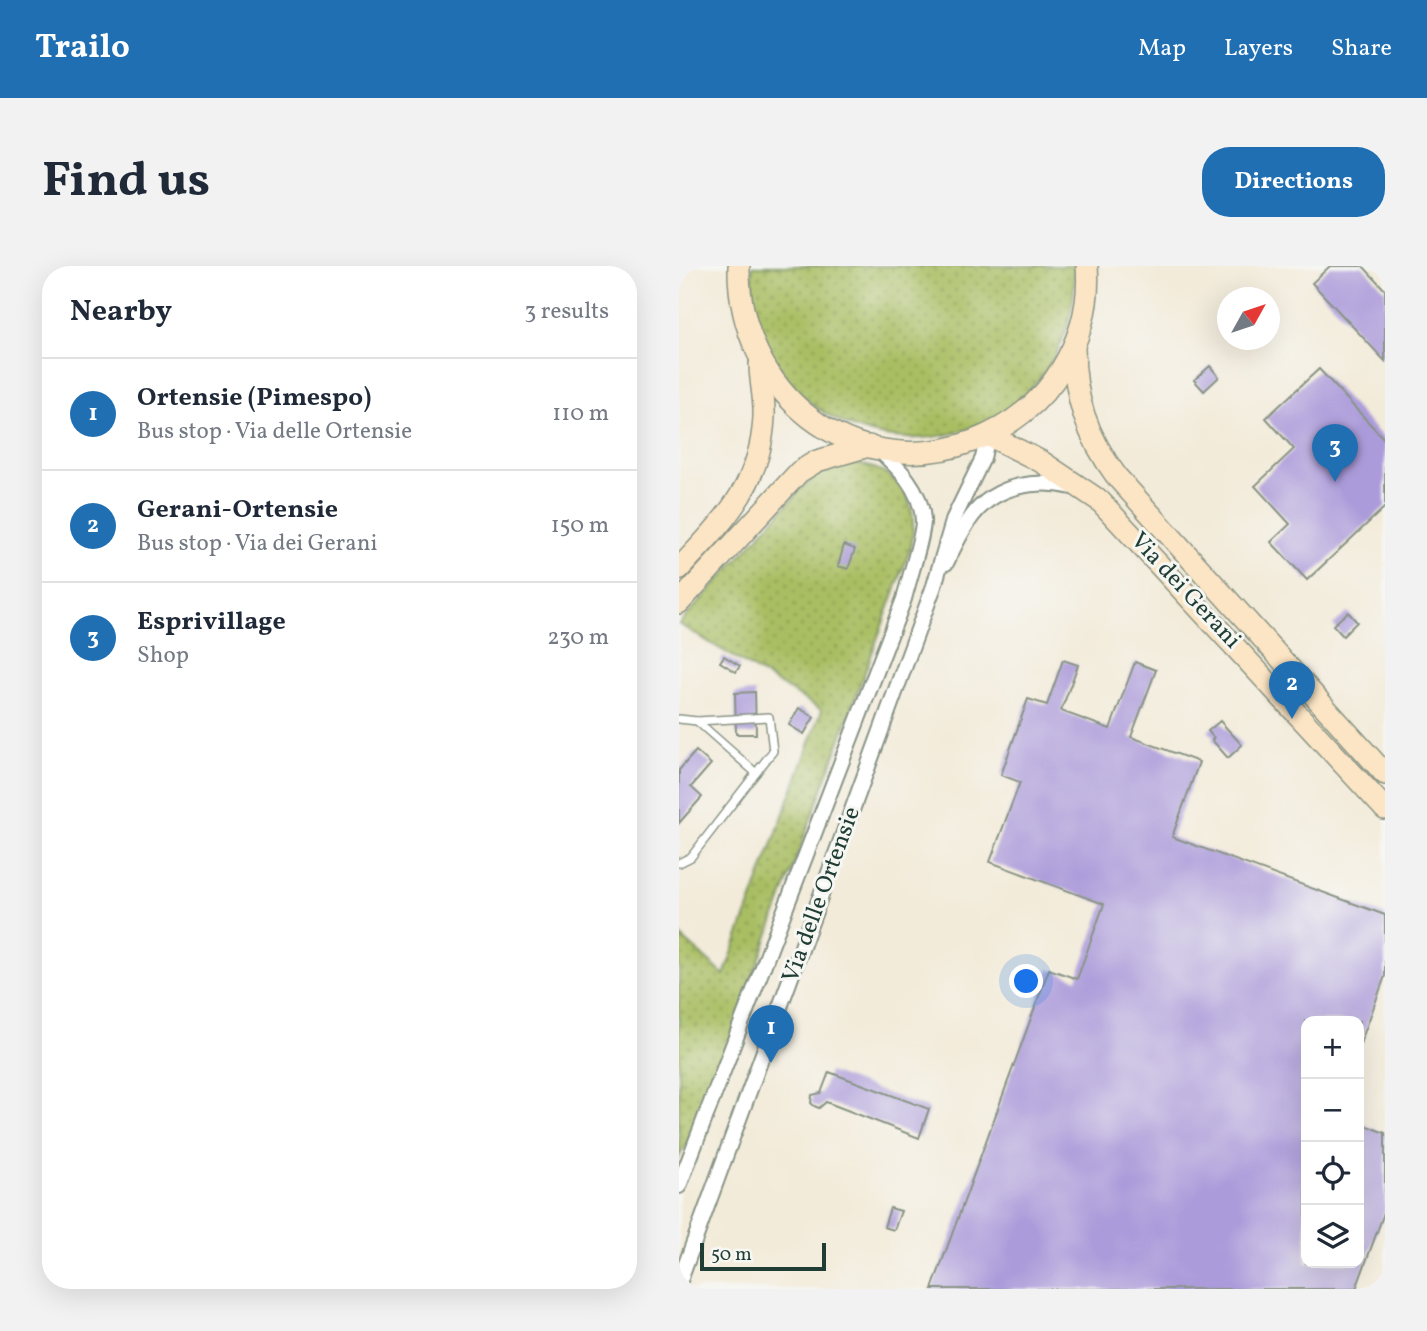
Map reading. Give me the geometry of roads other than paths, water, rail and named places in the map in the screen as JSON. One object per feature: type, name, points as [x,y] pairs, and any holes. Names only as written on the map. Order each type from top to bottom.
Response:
[{"type":"street","points":[[679,569],[738,502],[749,481],[759,451],[764,417],[760,361],[743,314],[739,266]]},
{"type":"street","points":[[760,361],[781,390],[806,415],[836,433],[873,447],[905,452],[933,451],[961,445],[988,435],[1015,419],[1039,398],[1059,373],[1074,345],[1085,308],[1088,268]]},
{"type":"street","name":"Via dei Gerani","points":[[1074,345],[1074,375],[1082,411],[1101,455],[1117,477],[1385,774]]},
{"type":"street","points":[[934,586],[954,518],[983,458],[988,435]]},
{"type":"street","name":"Via dei Gerani","points":[[988,435],[1042,462],[1087,491],[1116,516],[1385,809]]},
{"type":"street","points":[[679,603],[799,472],[817,461],[873,447]]},
{"type":"street","name":"Via delle Ortensie","points":[[679,1186],[904,599],[923,521],[910,481],[873,447]]},
{"type":"street","points":[[934,586],[965,526],[981,505],[991,498],[1005,490],[1030,483],[1052,482],[1087,491]]},
{"type":"street","name":"Via delle Ortensie","points":[[679,1283],[934,586]]},
{"type":"lane","points":[[679,719],[697,721],[769,717],[773,751],[691,857],[679,863]]},
{"type":"lane","points":[[697,721],[756,773]]},
{"type":"place","name":"Esprivillage","points":[[1335,482]]},
{"type":"place","name":"Gerani-Ortensie","points":[[1292,719]]},
{"type":"place","name":"Ortensie (Pimespo)","points":[[771,1063]]}]
